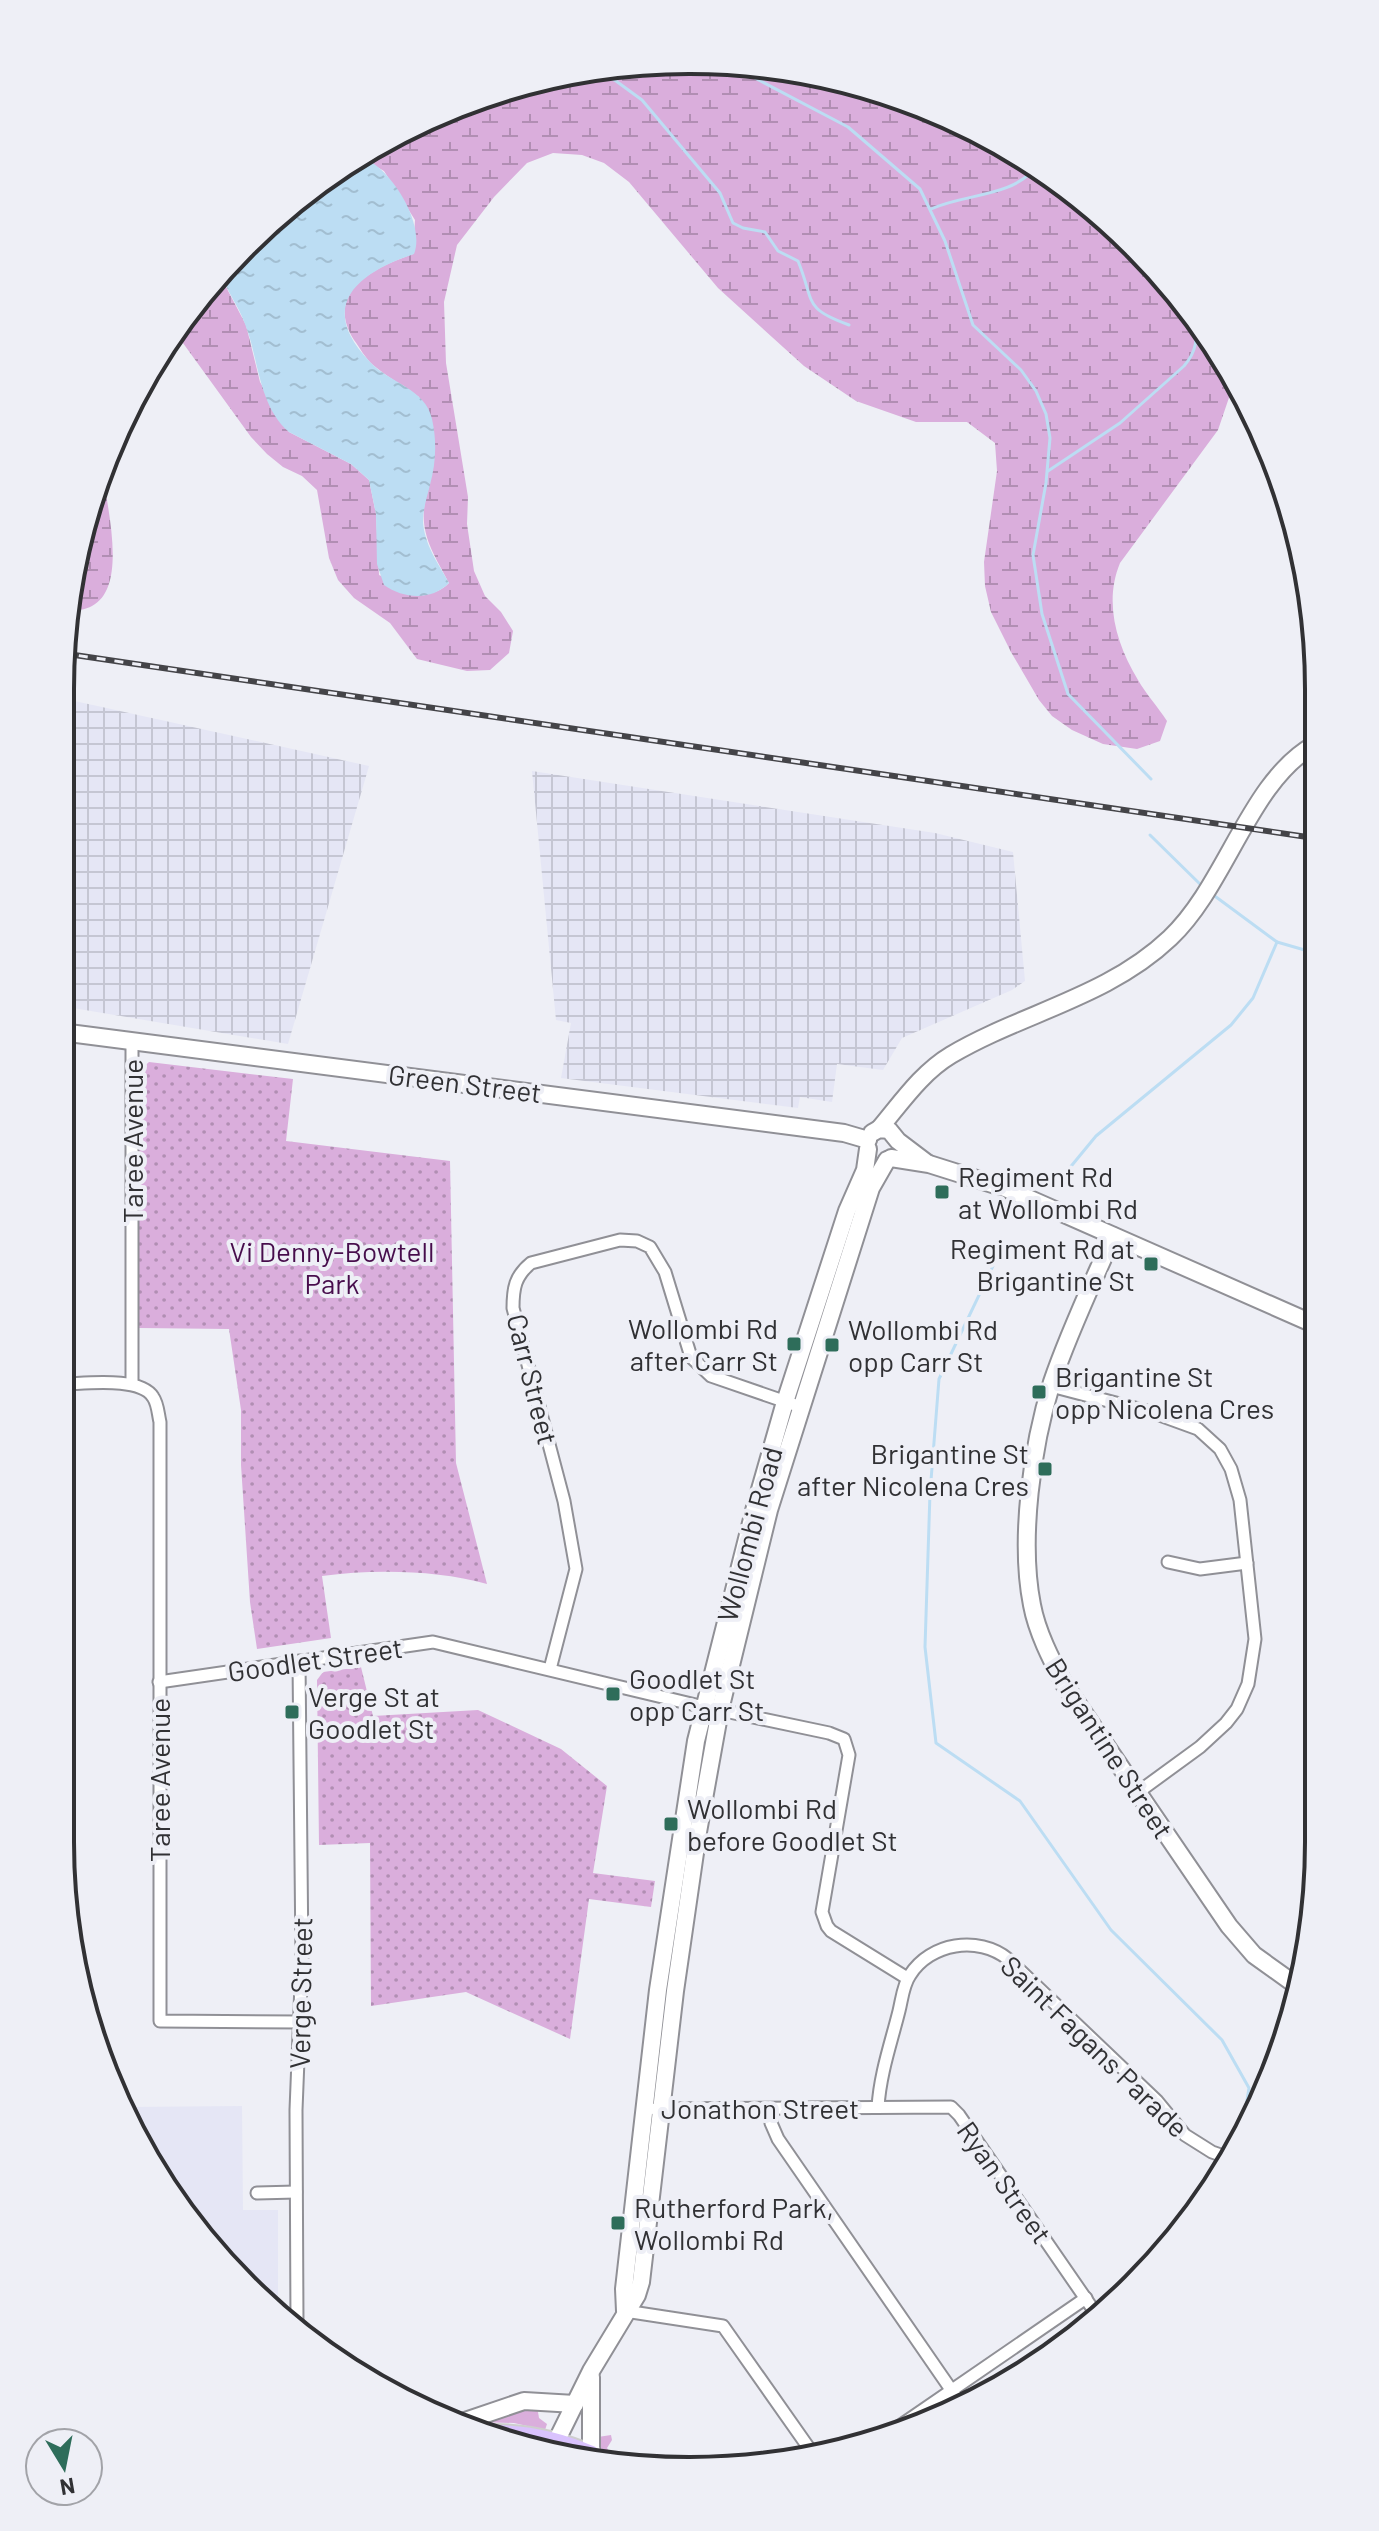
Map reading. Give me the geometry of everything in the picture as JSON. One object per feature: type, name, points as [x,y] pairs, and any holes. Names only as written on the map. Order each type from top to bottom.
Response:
[{"type":"main road","name":"Wollombi Road","points":[[793,1404],[847,1211],[863,1176],[872,1139],[918,1081],[949,1056],[1113,980],[1169,939],[1203,900],[1268,787],[1305,752]]},
{"type":"main road","name":"Green Street","points":[[74,1034],[872,1139]]},
{"type":"main road","points":[[889,1159],[897,1150],[901,1103]]},
{"type":"main road","points":[[929,1164],[889,1130],[872,1139],[876,1159],[929,1164],[1005,1188],[1305,1320]]},
{"type":"main road","name":"Wollombi Road","points":[[625,2311],[624,2289],[643,2108],[681,1831],[712,1708],[755,1507],[871,1188],[889,1159]]},
{"type":"main road","name":"Brigantine Street","points":[[1113,1236],[1063,1352],[1051,1386],[1038,1445],[1025,1558],[1032,1607],[1047,1650],[1064,1684],[1137,1793],[1237,1936],[1254,1955],[1289,1980]]},
{"type":"main road","name":"Wollombi Road","points":[[556,2442],[591,2371],[637,2295],[644,2268],[712,1708]]},
{"type":"main road","points":[[591,2371],[591,2449]]},
{"type":"main road","points":[[475,2418],[524,2401],[575,2404]]},
{"type":"street","name":"Taree Avenue","points":[[132,1041],[132,1384],[145,1389],[155,1398],[160,1422],[160,2021],[301,2022]]},
{"type":"street","name":"Carr Street","points":[[550,1669],[576,1569],[564,1501],[513,1308],[515,1283],[522,1271],[531,1263],[620,1240],[637,1241],[650,1247],[665,1272],[691,1357],[711,1376],[793,1404]]},
{"type":"street","points":[[74,1384],[132,1384]]},
{"type":"street","points":[[1051,1386],[1154,1413],[1198,1429],[1220,1449],[1231,1469],[1240,1500],[1255,1639],[1248,1684],[1237,1709],[1200,1747],[1137,1793]]},
{"type":"street","points":[[1168,1562],[1200,1569],[1247,1563]]},
{"type":"street","name":"Goodlet Street","points":[[159,1682],[433,1642],[838,1735],[844,1739],[849,1755],[822,1912],[824,1921],[831,1931],[907,1978]]},
{"type":"street","name":"Verge Street","points":[[297,2315],[296,2110],[301,2022],[299,1661]]},
{"type":"street","name":"Saint Fagans Parade","points":[[907,1978],[926,1959],[948,1948],[981,1945],[1000,1952],[1157,2101],[1185,2135],[1219,2155]]},
{"type":"street","points":[[878,2107],[879,2086],[907,1978]]},
{"type":"street","name":"Ryan Street","points":[[878,2107],[946,2106],[955,2110],[1092,2307]]},
{"type":"street","name":"Jonathon Street","points":[[643,2108],[878,2107]]},
{"type":"street","points":[[770,2109],[771,2123],[778,2139],[956,2397]]},
{"type":"street","points":[[257,2193],[296,2192]]},
{"type":"street","points":[[922,2411],[1086,2298]]},
{"type":"street","points":[[625,2311],[723,2326],[807,2446]]},
{"type":"shaded area","points":[[74,701],[369,766],[288,1044],[74,1008]]},
{"type":"shaded area","points":[[532,771],[935,833],[1013,852],[1025,981],[1012,990],[902,1038],[883,1070],[837,1064],[832,1102],[800,1097],[798,1108],[561,1078],[571,1023],[556,1020]]},
{"type":"shaded area","points":[[242,2106],[243,2210],[278,2210],[278,2296],[254,2277],[201,2216],[156,2149],[134,2107]]},
{"type":"green space","points":[[649,75],[730,75],[770,79],[849,95],[925,121],[997,156],[1064,201],[1125,254],[1152,284],[1178,315],[1230,395],[1218,430],[1120,563],[1115,578],[1113,608],[1118,637],[1141,685],[1167,721],[1160,741],[1137,749],[1103,744],[1072,730],[1052,716],[1039,700],[1011,652],[991,612],[985,586],[984,562],[997,471],[995,443],[967,422],[916,422],[856,401],[804,366],[718,288],[629,182],[604,163],[582,155],[553,153],[527,163],[494,197],[457,245],[444,302],[446,363],[468,497],[467,524],[474,571],[485,596],[501,612],[513,631],[509,653],[490,670],[467,671],[417,659],[390,623],[354,598],[338,580],[329,558],[317,490],[302,476],[283,467],[251,437],[182,342],[225,286],[246,325],[260,382],[289,432],[351,464],[369,480],[376,514],[379,575],[424,593],[441,589],[449,583],[431,548],[424,526],[429,487],[419,397],[370,362],[346,323],[345,308],[349,295],[358,284],[384,266],[413,254],[415,220],[384,171],[371,163],[417,137],[454,121],[530,95],[609,79]]},
{"type":"green space","points":[[106,495],[112,546],[109,582],[103,596],[79,610],[86,569]]},
{"type":"green space","name":"Vi Denny-Bowtell Park","points":[[149,1062],[293,1079],[286,1141],[450,1161],[456,1463],[487,1584],[405,1572],[322,1576],[331,1638],[257,1649],[250,1602],[241,1465],[241,1410],[229,1329],[139,1328],[138,1072]]},
{"type":"green space","points":[[361,1667],[373,1716],[478,1710],[561,1749],[607,1786],[593,1873],[655,1881],[651,1907],[589,1899],[570,2039],[466,1992],[371,2006],[370,1843],[319,1845],[317,1680],[323,1672]]},
{"type":"green space","points":[[537,2406],[539,2418],[547,2424],[545,2430],[483,2421]]},
{"type":"green space","points":[[611,2435],[612,2440],[607,2448],[610,2452],[602,2451],[598,2437]]},
{"type":"water","points":[[372,163],[383,171],[403,197],[415,227],[414,254],[375,271],[361,282],[350,294],[345,308],[346,324],[354,342],[370,362],[422,400],[432,419],[435,460],[423,521],[429,545],[449,583],[442,589],[417,596],[400,593],[384,585],[377,564],[376,514],[369,480],[351,464],[289,432],[279,421],[265,395],[242,317],[226,286],[254,254],[284,227],[315,201]]},
{"type":"waterway","points":[[754,77],[848,127],[920,189],[945,241],[973,325],[1021,370],[1036,391],[1046,414],[1050,438],[1046,483],[1033,555],[1042,614],[1068,694],[1151,779]]},
{"type":"waterway","points":[[611,79],[642,100],[720,193],[733,223],[765,232],[778,251],[798,261],[812,302],[824,314],[849,325]]},
{"type":"waterway","points":[[931,209],[1001,190],[1027,176]]},
{"type":"waterway","points":[[1048,471],[1120,423],[1184,366],[1192,355],[1195,340]]},
{"type":"waterway","points":[[1150,835],[1203,887]]},
{"type":"waterway","points":[[1212,894],[1277,942],[1305,950]]},
{"type":"waterway","points":[[1063,1176],[1096,1136],[1231,1025],[1253,998],[1277,942]]},
{"type":"waterway","points":[[1003,1245],[939,1379],[930,1493],[925,1647],[936,1743],[1020,1801],[1111,1930],[1222,2040],[1249,2088],[1246,2104]]},
{"type":"railway","points":[[75,655],[1305,837]]},
{"type":"place","name":"Regiment Rd at Wollombi Rd","points":[[942,1192]]},
{"type":"place","name":"Regiment Rd at Brigantine St","points":[[1151,1264]]},
{"type":"place","name":"Wollombi Rd after Carr St","points":[[794,1344]]},
{"type":"place","name":"Wollombi Rd opp Carr St","points":[[832,1345]]},
{"type":"place","name":"Brigantine St opp Nicolena Cres","points":[[1039,1392]]},
{"type":"place","name":"Brigantine St after Nicolena Cres","points":[[1045,1469]]},
{"type":"place","name":"Goodlet St opp Carr St","points":[[613,1694]]},
{"type":"place","name":"Verge St at Goodlet St","points":[[292,1712]]},
{"type":"place","name":"Wollombi Rd before Goodlet St","points":[[671,1824]]},
{"type":"place","name":"Rutherford Park, Wollombi Rd","points":[[618,2223]]}]
